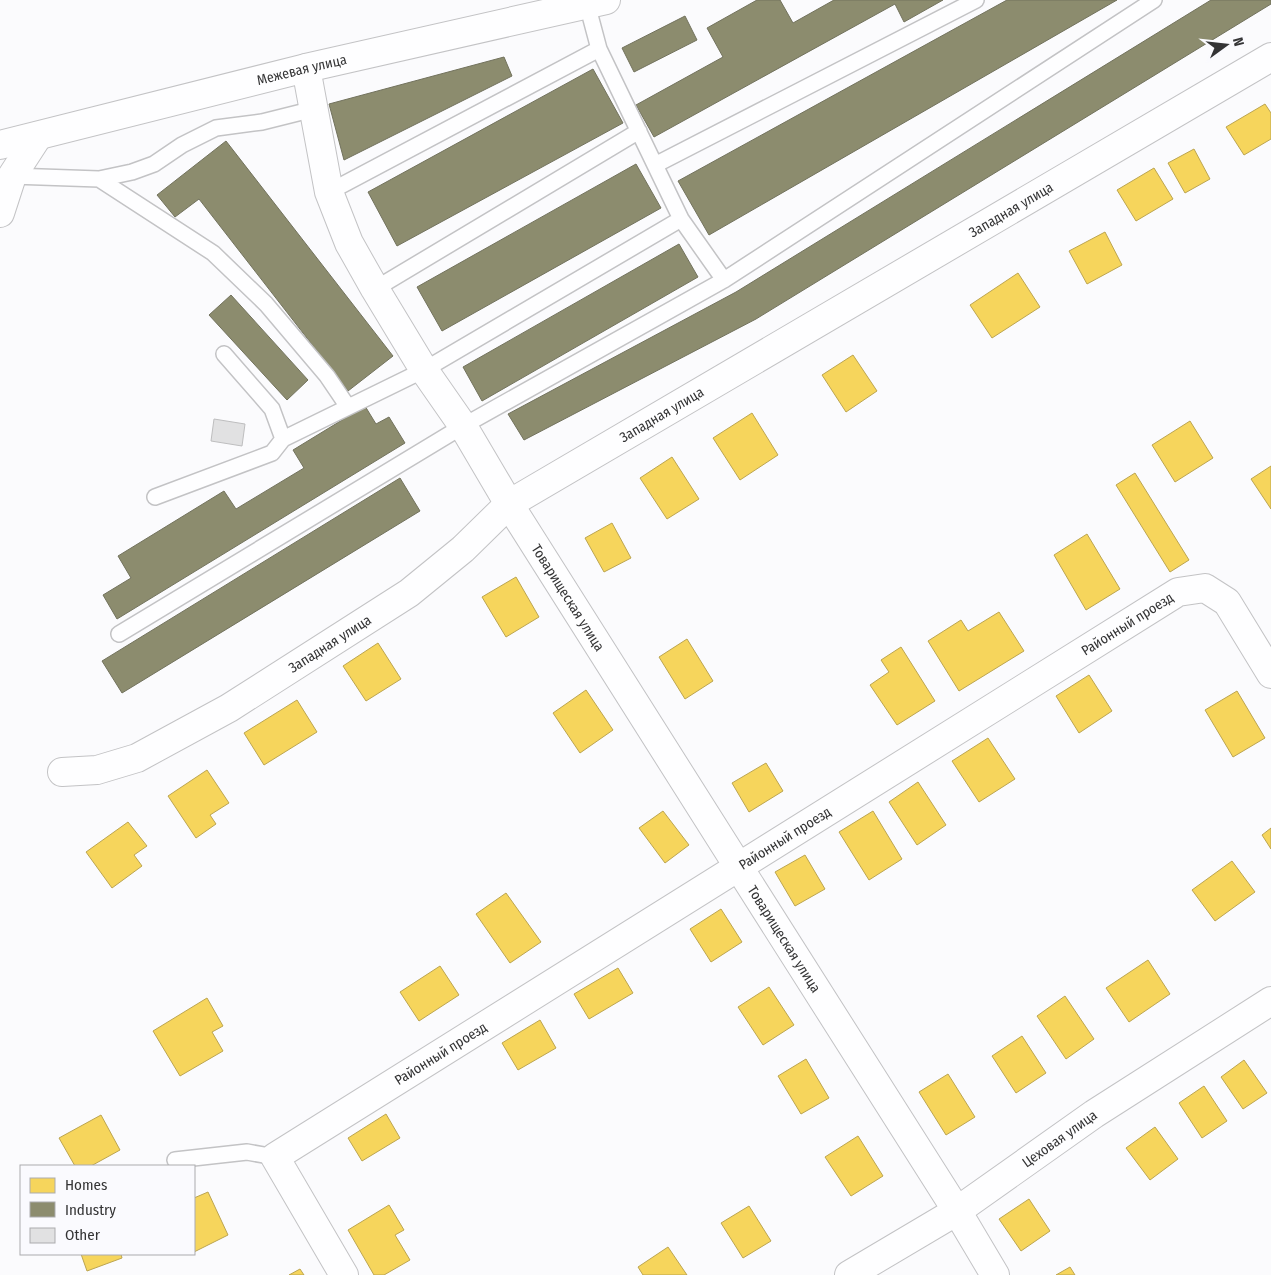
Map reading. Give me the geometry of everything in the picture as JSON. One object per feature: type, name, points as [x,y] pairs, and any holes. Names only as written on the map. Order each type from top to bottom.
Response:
[{"type":"street","name":"Межевая улица","points":[[0,145],[306,68],[596,2]]},
{"type":"street","name":"Западная улица","points":[[62,772],[97,770],[137,758],[229,708],[409,593],[463,549],[509,504],[1271,57]]},
{"type":"street","name":"Товарищеская улица","points":[[306,68],[329,192],[349,244],[424,370],[463,426],[509,504],[957,1211],[995,1275]]},
{"type":"street","points":[[0,213],[12,176],[38,136]]},
{"type":"street","name":"Районный проезд","points":[[274,1157],[1178,592],[1205,588],[1227,602],[1271,674]]},
{"type":"street","name":"Цеховая улица","points":[[849,1275],[957,1211],[1094,1114],[1271,1001]]},
{"type":"street","points":[[274,1157],[344,1275]]},
{"type":"lane","points":[[655,165],[976,0]]},
{"type":"lane","points":[[119,634],[463,426],[724,280],[1154,0]]},
{"type":"lane","points":[[596,2],[599,49],[681,219],[724,280]]},
{"type":"lane","points":[[329,192],[599,49]]},
{"type":"lane","points":[[12,176],[99,179],[132,172],[154,164],[182,145],[216,128],[262,122],[314,109]]},
{"type":"lane","points":[[375,289],[639,131]]},
{"type":"lane","points":[[99,179],[213,253],[266,304],[327,376],[348,407]]},
{"type":"lane","points":[[155,497],[272,453],[283,439],[424,370],[681,219]]},
{"type":"lane","points":[[224,354],[272,409],[283,439]]},
{"type":"lane","points":[[175,1160],[247,1152],[274,1157]]},
{"type":"building: Homes","points":[[1265,104],[1271,113],[1271,139],[1244,155],[1226,127]]},
{"type":"building: Homes","points":[[1194,149],[1210,179],[1185,193],[1168,163]]},
{"type":"building: Homes","points":[[1154,168],[1173,199],[1136,221],[1117,190]]},
{"type":"building: Homes","points":[[1105,232],[1122,265],[1087,284],[1069,251]]},
{"type":"building: Homes","points":[[1018,273],[1040,307],[992,338],[970,305]]},
{"type":"building: Homes","points":[[853,355],[877,391],[846,412],[822,375]]},
{"type":"building: Homes","points":[[752,413],[778,455],[740,480],[713,438]]},
{"type":"building: Homes","points":[[1190,421],[1213,458],[1175,482],[1152,445]]},
{"type":"building: Homes","points":[[672,457],[699,499],[667,519],[640,478]]},
{"type":"building: Homes","points":[[1271,466],[1271,509],[1251,479]]},
{"type":"building: Homes","points":[[1135,473],[1189,560],[1170,572],[1116,485]]},
{"type":"building: Homes","points":[[612,523],[631,558],[604,572],[585,538]]},
{"type":"building: Homes","points":[[1087,534],[1120,589],[1086,610],[1054,555]]},
{"type":"building: Homes","points":[[516,577],[539,617],[506,637],[482,597]]},
{"type":"building: Homes","points":[[999,612],[1024,651],[959,691],[928,641],[961,620],[968,631]]},
{"type":"building: Homes","points":[[687,639],[713,681],[685,699],[659,657]]},
{"type":"building: Homes","points":[[378,643],[401,679],[366,701],[343,666]]},
{"type":"building: Homes","points":[[901,647],[935,701],[897,725],[870,685],[889,672],[881,660]]},
{"type":"building: Homes","points":[[1089,675],[1112,711],[1079,733],[1056,696]]},
{"type":"building: Homes","points":[[586,690],[613,730],[580,753],[553,713]]},
{"type":"building: Homes","points":[[1237,691],[1265,738],[1233,757],[1205,710]]},
{"type":"building: Homes","points":[[297,700],[317,732],[264,765],[244,733]]},
{"type":"building: Homes","points":[[988,738],[1015,779],[979,802],[952,761]]},
{"type":"building: Homes","points":[[766,763],[783,791],[749,812],[732,783]]},
{"type":"building: Homes","points":[[207,770],[229,803],[210,815],[216,824],[196,838],[168,796]]},
{"type":"building: Homes","points":[[918,782],[946,825],[917,845],[889,802]]},
{"type":"building: Homes","points":[[663,811],[689,845],[665,863],[639,828]]},
{"type":"building: Homes","points":[[873,811],[902,859],[869,880],[839,832]]},
{"type":"building: Homes","points":[[128,822],[147,846],[134,855],[142,866],[112,888],[86,852]]},
{"type":"building: Homes","points":[[1271,828],[1271,849],[1262,835]]},
{"type":"building: Homes","points":[[805,855],[825,889],[795,906],[775,872]]},
{"type":"building: Homes","points":[[1232,861],[1255,892],[1215,921],[1192,890]]},
{"type":"building: Homes","points":[[506,893],[541,942],[510,963],[476,914]]},
{"type":"building: Homes","points":[[721,909],[742,942],[711,962],[690,929]]},
{"type":"building: Homes","points":[[1148,960],[1170,994],[1129,1022],[1106,988]]},
{"type":"building: Homes","points":[[440,966],[459,995],[419,1021],[400,992]]},
{"type":"building: Homes","points":[[618,968],[633,993],[589,1019],[574,994]]},
{"type":"building: Homes","points":[[769,987],[794,1025],[763,1045],[738,1007]]},
{"type":"building: Homes","points":[[1065,996],[1094,1039],[1066,1059],[1037,1016]]},
{"type":"building: Homes","points":[[207,998],[223,1026],[212,1032],[223,1051],[180,1076],[153,1031]]},
{"type":"building: Homes","points":[[540,1020],[556,1048],[518,1070],[502,1043]]},
{"type":"building: Homes","points":[[1022,1036],[1046,1073],[1016,1093],[992,1056]]},
{"type":"building: Homes","points":[[806,1059],[829,1098],[801,1114],[778,1076]]},
{"type":"building: Homes","points":[[1244,1060],[1267,1093],[1243,1109],[1221,1077]]},
{"type":"building: Homes","points":[[948,1074],[975,1117],[946,1135],[919,1092]]},
{"type":"building: Homes","points":[[1204,1086],[1227,1121],[1202,1138],[1179,1103]]},
{"type":"building: Homes","points":[[386,1114],[400,1138],[362,1161],[348,1138]]},
{"type":"building: Homes","points":[[101,1115],[120,1150],[93,1165],[74,1165],[59,1138]]},
{"type":"building: Homes","points":[[1155,1127],[1178,1159],[1150,1180],[1126,1148]]},
{"type":"building: Homes","points":[[858,1136],[883,1176],[851,1196],[825,1157]]},
{"type":"building: Homes","points":[[208,1192],[228,1235],[195,1252],[195,1198]]},
{"type":"building: Homes","points":[[1029,1199],[1050,1231],[1021,1251],[999,1219]]},
{"type":"building: Homes","points":[[389,1205],[404,1230],[395,1235],[410,1260],[384,1275],[374,1275],[348,1230]]},
{"type":"building: Homes","points":[[749,1206],[771,1241],[743,1258],[721,1223]]},
{"type":"building: Homes","points":[[668,1247],[687,1275],[643,1275],[638,1267]]},
{"type":"building: Homes","points":[[81,1255],[121,1255],[122,1258],[87,1271]]},
{"type":"building: Homes","points":[[1070,1267],[1075,1275],[1056,1275]]},
{"type":"building: Homes","points":[[300,1269],[304,1275],[289,1275]]},
{"type":"building: Industry","points":[[757,0],[780,0],[793,23],[834,0],[943,0],[904,22],[895,4],[654,137],[636,105],[723,57],[707,28]]},
{"type":"building: Industry","points":[[1007,0],[1117,0],[709,235],[678,181]]},
{"type":"building: Industry","points":[[1211,0],[1271,0],[1271,4],[756,319],[524,440],[508,414],[736,292]]},
{"type":"building: Industry","points":[[685,16],[697,40],[634,72],[622,48]]},
{"type":"building: Industry","points":[[504,57],[512,76],[344,160],[329,104]]},
{"type":"building: Industry","points":[[593,69],[623,123],[397,246],[368,192]]},
{"type":"building: Industry","points":[[226,141],[393,356],[348,391],[199,199],[175,217],[157,195]]},
{"type":"building: Industry","points":[[636,164],[661,208],[442,331],[417,287]]},
{"type":"building: Industry","points":[[679,244],[698,277],[482,401],[463,367]]},
{"type":"building: Industry","points":[[231,295],[308,380],[287,400],[209,315]]},
{"type":"building: Industry","points":[[365,406],[376,424],[389,417],[405,443],[117,619],[103,595],[131,578],[118,556],[224,491],[236,509],[304,468],[293,450]]},
{"type":"building: Industry","points":[[400,478],[420,511],[122,693],[102,661]]},
{"type":"building: Other","points":[[214,419],[245,424],[242,446],[211,441]]}]
